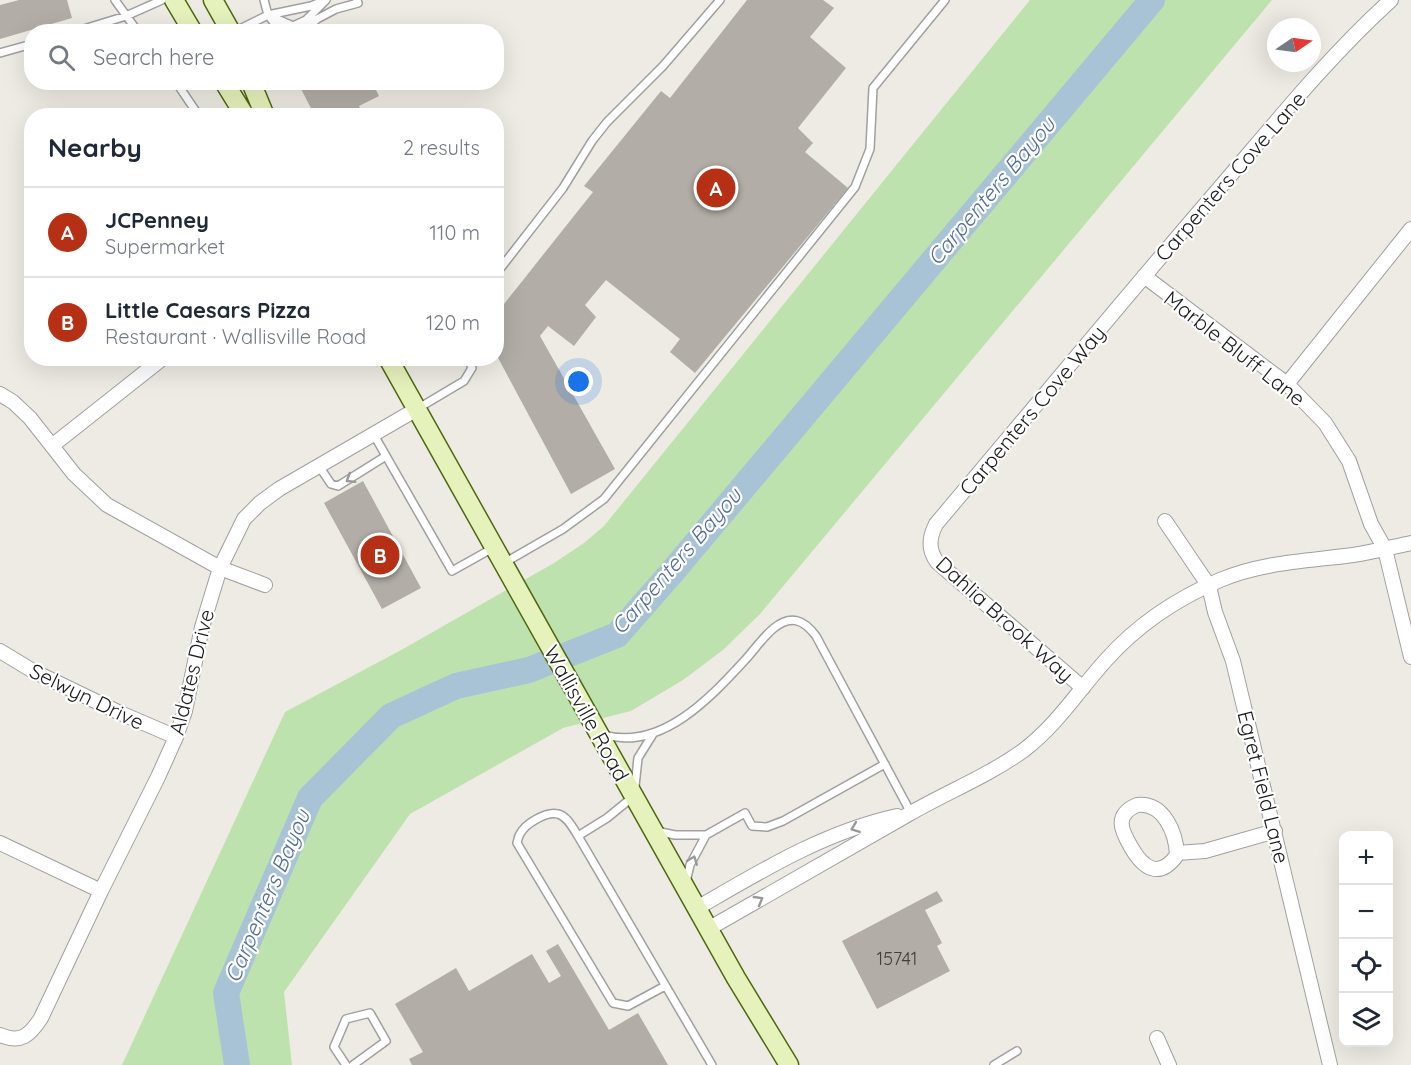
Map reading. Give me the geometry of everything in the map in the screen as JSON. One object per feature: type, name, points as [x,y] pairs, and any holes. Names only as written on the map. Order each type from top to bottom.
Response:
[{"type":"main road","points":[[174,0],[188,24]]},
{"type":"main road","points":[[213,0],[227,24]]},
{"type":"main road","points":[[229,90],[240,108]]},
{"type":"main road","points":[[254,90],[262,108]]},
{"type":"main road","name":"Wallisville Road","points":[[393,366],[708,929],[789,1065]]},
{"type":"street","name":"Carpenters Cove Lane","points":[[1144,276],[1321,70],[1358,30],[1391,0]]},
{"type":"street","points":[[1287,384],[1411,230]]},
{"type":"street","name":"Marble Bluff Lane","points":[[1144,276],[1287,384],[1325,423],[1349,461],[1371,524],[1385,549],[1411,657]]},
{"type":"street","name":"Carpenters Cove Way","points":[[930,549],[930,540],[936,524],[1144,276]]},
{"type":"street","points":[[53,445],[153,366]]},
{"type":"street","points":[[0,394],[30,417],[74,474],[107,505],[220,568],[265,585]]},
{"type":"street","name":"Aldates Drive","points":[[0,1035],[10,1039],[24,1037],[33,1030],[41,1018],[101,891],[159,777],[185,711],[202,627],[220,568],[244,519],[279,489],[417,409]]},
{"type":"street","name":"Egret Field Lane","points":[[1165,521],[1209,586],[1215,612],[1233,661],[1330,1065]]},
{"type":"street","points":[[708,929],[1023,751],[1048,730],[1115,651],[1169,606],[1236,574],[1265,567],[1411,543]]},
{"type":"street","name":"Dahlia Brook Way","points":[[930,549],[937,562],[1083,688]]},
{"type":"street","name":"Selwyn Drive","points":[[0,651],[33,671],[86,697],[176,737]]},
{"type":"street","points":[[1151,805],[1156,808],[1174,835],[1177,853],[1173,861],[1162,867],[1156,869],[1145,866],[1136,856],[1122,830],[1122,818],[1125,813],[1137,806],[1151,805]]},
{"type":"street","points":[[697,908],[800,850],[874,821],[911,813]]},
{"type":"street","points":[[1177,853],[1205,851],[1275,831]]},
{"type":"street","points":[[0,843],[101,891]]},
{"type":"street","points":[[1157,1038],[1169,1065]]},
{"type":"lane","points":[[115,0],[132,24]]},
{"type":"lane","points":[[98,24],[162,0]]},
{"type":"lane","points":[[264,0],[268,15],[275,24]]},
{"type":"lane","points":[[249,24],[268,15],[311,6],[325,0]]},
{"type":"lane","points":[[297,24],[306,20],[325,0]]},
{"type":"lane","points":[[311,24],[336,9],[358,3],[357,0]]},
{"type":"lane","points":[[504,264],[563,188],[592,141],[607,122],[663,66],[720,0]]},
{"type":"lane","points":[[503,564],[563,529],[604,499],[855,187],[870,149],[873,88],[945,0]]},
{"type":"lane","points":[[268,15],[288,24]]},
{"type":"lane","points":[[0,53],[24,46]]},
{"type":"lane","points":[[181,90],[194,108]]},
{"type":"lane","points":[[417,409],[464,381],[471,366]]},
{"type":"lane","points":[[374,435],[452,571],[494,547]]},
{"type":"lane","points":[[319,466],[331,484],[338,486],[386,456]]},
{"type":"lane","points":[[599,734],[614,738],[635,738],[653,734],[698,708],[721,687],[774,628],[786,622],[799,621],[808,625],[816,636],[911,813]]},
{"type":"lane","points":[[578,836],[607,818],[634,796],[638,758],[653,734]]},
{"type":"lane","points":[[654,831],[675,835],[706,835],[745,813],[752,826],[767,827],[794,816],[885,764]]},
{"type":"lane","points":[[665,986],[628,1006],[613,1003],[517,843],[520,832],[548,814],[559,814],[568,821],[712,1065]]},
{"type":"lane","points":[[685,887],[690,865],[706,835]]},
{"type":"lane","points":[[346,1065],[334,1047],[346,1019],[370,1012],[386,1041],[353,1065]]},
{"type":"lane","points":[[994,1065],[1017,1051]]},
{"type":"green space","points":[[1030,0],[1272,0],[760,614],[723,650],[683,680],[631,711],[563,728],[410,814],[284,992],[292,1065],[122,1065],[285,712],[403,649],[554,563],[604,526]]},
{"type":"building","points":[[19,0],[67,0],[72,18],[51,24],[24,24],[24,32],[0,39],[0,5]]},
{"type":"building","points":[[747,0],[823,0],[834,8],[810,37],[846,68],[798,128],[813,143],[805,152],[848,188],[695,373],[670,352],[680,339],[606,280],[585,305],[596,317],[574,346],[548,326],[540,336],[615,469],[571,494],[502,366],[504,304],[593,192],[584,186],[661,91],[670,98]]},
{"type":"building","points":[[302,90],[376,90],[379,96],[359,106],[360,108],[311,108]]},
{"type":"building","points":[[363,481],[421,588],[382,609],[324,503]]},
{"type":"building","points":[[937,891],[943,901],[925,910],[942,943],[937,946],[950,971],[877,1009],[842,941]]},
{"type":"building","points":[[558,944],[609,1030],[638,1013],[668,1065],[412,1065],[409,1059],[423,1052],[395,1004],[456,968],[469,991],[532,954],[549,983],[561,976],[546,951]]},
{"type":"waterway","name":"Carpenters Bayou","points":[[237,1065],[226,993],[310,798],[391,716],[456,686],[529,670],[617,635],[1152,0]]},
{"type":"place","name":"JCPenney","points":[[716,188]]},
{"type":"place","name":"Little Caesars Pizza","points":[[380,555]]}]
